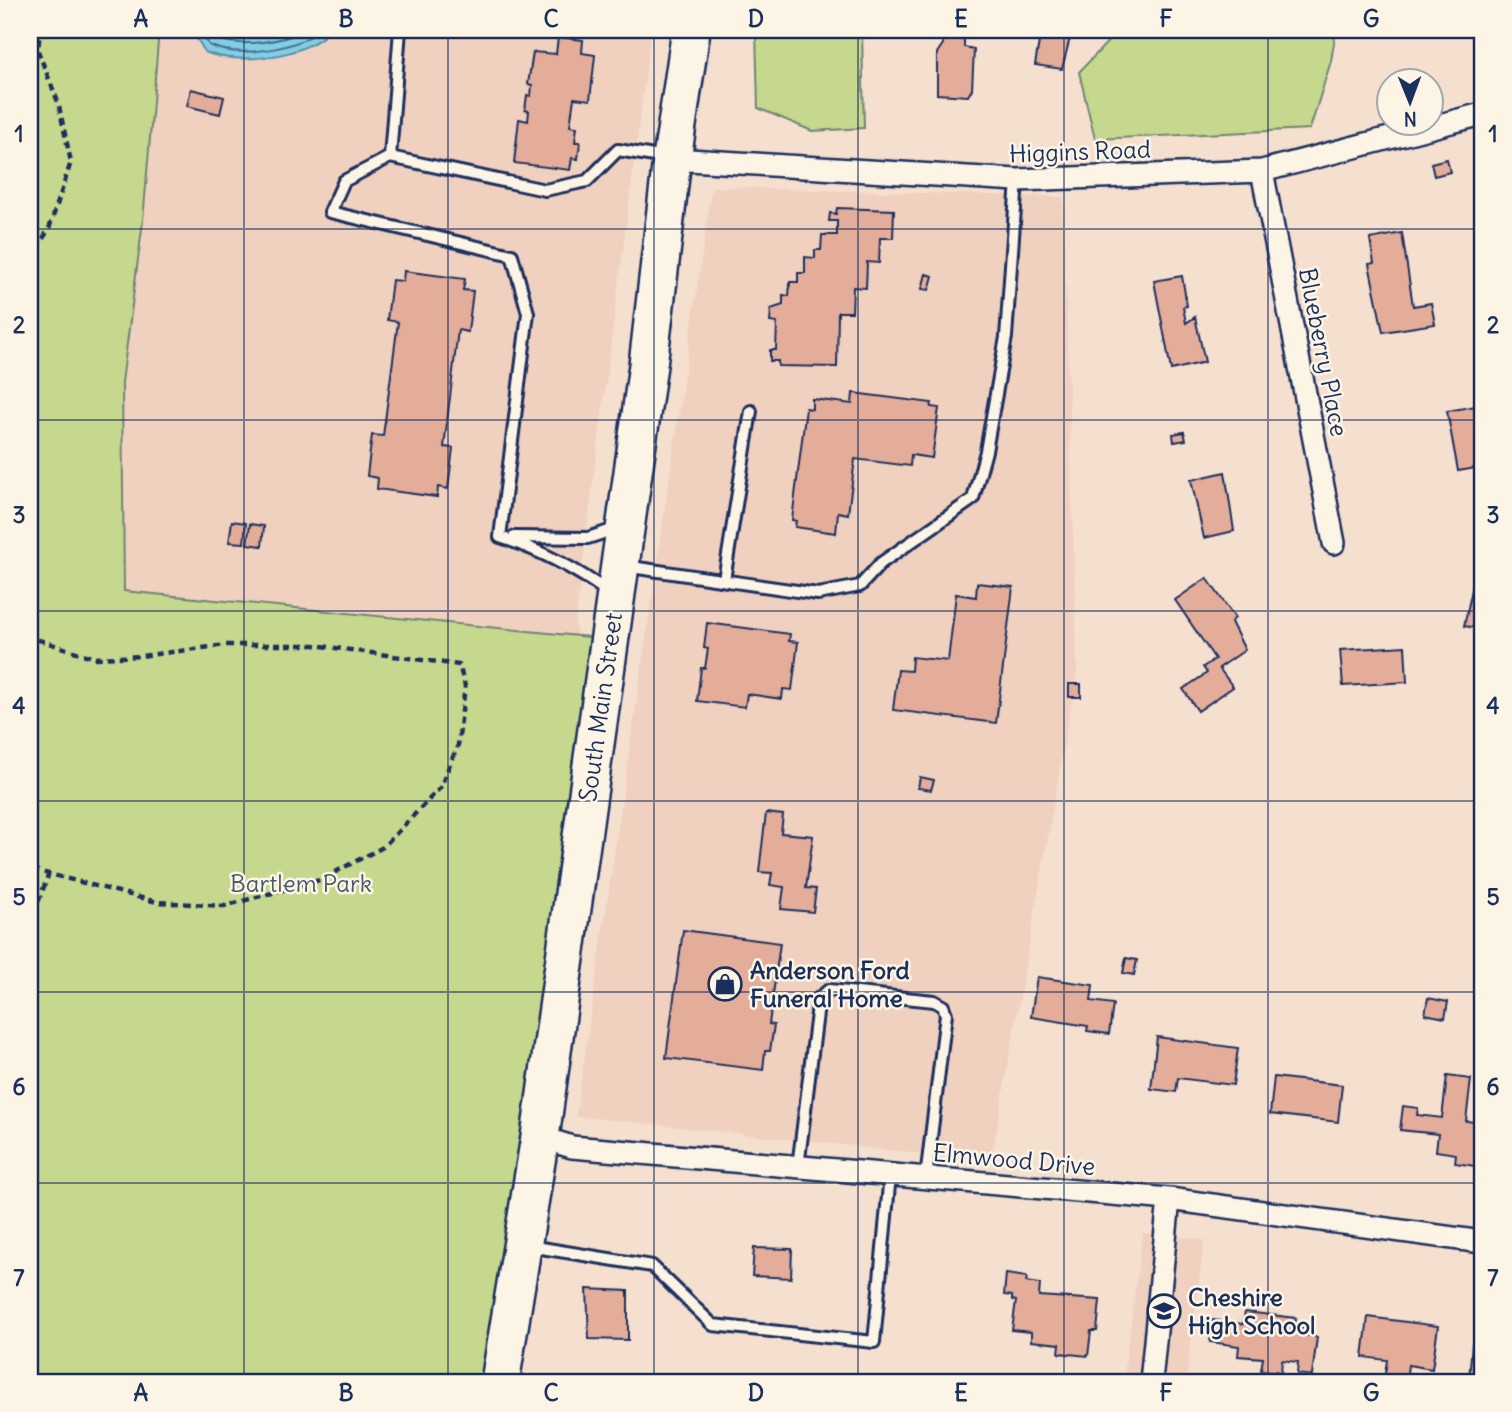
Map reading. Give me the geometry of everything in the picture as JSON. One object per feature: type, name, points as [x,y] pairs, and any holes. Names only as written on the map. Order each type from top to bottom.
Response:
[{"type":"highway","name":"South Main Street","points":[[500,1382],[540,1137],[648,365],[672,159],[691,30]]},
{"type":"street","name":"Higgins Road","points":[[672,159],[1017,180],[1262,171],[1482,114]]},
{"type":"street","name":"Blueberry Place","points":[[1262,171],[1334,543]]},
{"type":"street","name":"Elmwood Drive","points":[[540,1137],[572,1147],[1169,1199],[1482,1242]]},
{"type":"street","points":[[1151,1382],[1169,1199]]},
{"type":"lane","points":[[390,157],[400,30]]},
{"type":"lane","points":[[500,537],[528,313],[512,256],[330,212],[344,180],[390,157],[545,190],[587,181],[618,150],[672,159]]},
{"type":"lane","points":[[500,537],[531,547],[582,573],[616,581],[723,580],[818,594],[860,586],[881,563],[973,499],[986,451],[1006,337],[1017,180]]},
{"type":"lane","points":[[723,580],[751,411]]},
{"type":"lane","points":[[500,537],[588,538],[625,526]]},
{"type":"lane","points":[[798,1167],[818,1005],[820,997],[829,990],[934,1001],[943,1006],[946,1014],[926,1178]]},
{"type":"lane","points":[[522,1245],[652,1266],[713,1325],[874,1342],[890,1175]]},
{"type":"path","points":[[30,259],[50,229],[71,162],[58,102],[38,51],[40,30]]},
{"type":"path","points":[[30,559],[33,638],[30,645]]},
{"type":"path","points":[[30,869],[48,876],[158,902],[223,906],[320,880],[383,847],[440,788],[458,745],[465,686],[459,665],[314,645],[226,645],[141,656],[95,658],[33,638]]},
{"type":"path","points":[[30,924],[48,876]]},
{"type":"shaded area","points":[[159,30],[651,30],[575,623],[577,641],[123,591],[122,382],[143,221]]},
{"type":"shaded area","points":[[712,187],[1063,197],[1077,670],[991,1161],[576,1116]]},
{"type":"shaded area","name":"Cheshire High School","points":[[1143,1233],[1204,1240],[1186,1382],[1123,1382]]},
{"type":"green space","name":"Bartlem Park","points":[[30,30],[159,30],[143,221],[122,382],[124,591],[609,639],[500,1382],[30,1382]]},
{"type":"green space","points":[[756,30],[862,30],[864,128],[812,131],[758,108]]},
{"type":"green space","points":[[1119,30],[1336,30],[1331,61],[1310,129],[1095,139],[1079,72]]},
{"type":"water","points":[[192,30],[330,30],[305,47],[289,53],[235,58],[205,52]]},
{"type":"building","points":[[464,30],[504,30],[503,34],[493,34]]},
{"type":"building","points":[[1041,30],[1072,30],[1062,69],[1035,65]]},
{"type":"building","points":[[944,31],[964,31],[964,47],[974,49],[972,89],[968,96],[937,94],[937,53],[943,44]]},
{"type":"building","points":[[558,37],[583,40],[582,53],[595,55],[590,100],[574,98],[570,126],[577,127],[575,142],[580,142],[578,159],[572,158],[570,170],[514,163],[519,119],[528,121],[529,111],[525,110],[527,95],[531,96],[532,85],[528,84],[533,52],[556,54]]},
{"type":"building","points":[[191,89],[224,97],[220,114],[187,106]]},
{"type":"building","points":[[1447,159],[1450,172],[1434,176],[1431,163]]},
{"type":"building","points":[[837,208],[894,210],[893,238],[880,238],[879,263],[867,262],[866,288],[853,287],[852,312],[838,312],[837,367],[778,366],[778,361],[770,361],[770,350],[776,350],[777,323],[770,322],[771,309],[783,305],[783,295],[789,296],[790,282],[798,282],[798,273],[805,273],[805,257],[815,258],[815,250],[821,250],[822,235],[837,235],[837,221],[829,221],[830,213],[836,214]]},
{"type":"building","points":[[1402,233],[1413,306],[1431,303],[1435,324],[1383,332],[1369,264],[1374,263],[1370,239]]},
{"type":"building","points":[[404,271],[465,279],[463,290],[473,291],[468,332],[458,330],[444,447],[453,448],[448,489],[438,487],[437,497],[377,489],[378,478],[367,476],[372,435],[383,436],[398,322],[387,320],[392,280],[403,281]]},
{"type":"building","points":[[926,274],[933,276],[929,290],[922,289]]},
{"type":"building","points":[[1182,276],[1187,306],[1183,307],[1186,323],[1195,317],[1205,362],[1171,370],[1154,281]]},
{"type":"building","points":[[853,393],[932,403],[931,407],[939,408],[932,458],[911,455],[910,466],[855,459],[848,514],[838,512],[836,533],[795,527],[796,521],[792,520],[806,408],[812,409],[812,399],[852,404]]},
{"type":"building","points":[[1482,405],[1482,467],[1458,471],[1447,411]]},
{"type":"building","points":[[1184,432],[1186,440],[1174,442],[1173,434]]},
{"type":"building","points":[[1225,472],[1234,531],[1204,538],[1191,480]]},
{"type":"building","points":[[232,521],[246,523],[244,543],[229,542]]},
{"type":"building","points":[[250,524],[264,526],[262,546],[247,544]]},
{"type":"building","points":[[1482,544],[1482,629],[1464,626]]},
{"type":"building","points":[[1207,578],[1235,618],[1231,622],[1245,650],[1219,668],[1233,687],[1198,711],[1183,689],[1207,673],[1203,667],[1215,659],[1175,600]]},
{"type":"building","points":[[977,583],[1013,587],[996,723],[893,710],[898,670],[911,671],[912,657],[948,661],[956,594],[976,597]]},
{"type":"building","points":[[707,623],[790,634],[789,641],[798,642],[792,690],[783,689],[782,699],[747,694],[745,707],[697,701],[701,668],[705,668],[708,649],[704,648]]},
{"type":"building","points":[[1405,646],[1407,682],[1343,686],[1340,650]]},
{"type":"building","points":[[1069,684],[1081,684],[1081,697],[1069,697]]},
{"type":"building","points":[[920,777],[934,780],[931,790],[918,788]]},
{"type":"building","points":[[766,813],[783,815],[781,833],[813,836],[806,888],[816,889],[813,912],[781,909],[784,887],[770,885],[772,873],[759,872]]},
{"type":"building","name":"Anderson Ford Funeral Home","points":[[683,930],[780,943],[769,1024],[774,1025],[770,1051],[765,1051],[763,1070],[666,1058]]},
{"type":"building","points":[[1126,958],[1137,960],[1134,975],[1123,973]]},
{"type":"building","points":[[1037,977],[1093,985],[1091,1001],[1113,1004],[1109,1034],[1087,1031],[1088,1026],[1031,1017]]},
{"type":"building","points":[[1428,998],[1448,1002],[1445,1018],[1425,1014]]},
{"type":"building","points":[[1157,1037],[1238,1048],[1233,1085],[1178,1078],[1176,1092],[1151,1089]]},
{"type":"building","points":[[1447,1076],[1471,1079],[1466,1121],[1482,1123],[1482,1167],[1455,1163],[1456,1154],[1436,1151],[1438,1134],[1400,1130],[1403,1106],[1418,1108],[1417,1115],[1442,1118]]},
{"type":"building","points":[[1274,1077],[1342,1085],[1338,1122],[1270,1114]]},
{"type":"building","points":[[754,1248],[792,1249],[791,1278],[752,1276]]},
{"type":"building","points":[[1006,1274],[1027,1277],[1026,1282],[1040,1284],[1039,1296],[1100,1300],[1097,1331],[1091,1331],[1088,1356],[1059,1353],[1060,1344],[1031,1341],[1031,1332],[1012,1330],[1016,1301],[1012,1300],[1012,1296],[1004,1295]]},
{"type":"building","points":[[587,1289],[628,1291],[628,1340],[589,1339]]},
{"type":"building","points":[[1245,1312],[1296,1318],[1295,1326],[1306,1328],[1305,1335],[1317,1337],[1312,1376],[1297,1374],[1298,1362],[1282,1360],[1281,1372],[1261,1370],[1263,1358],[1238,1356],[1239,1346],[1210,1342],[1213,1320],[1243,1324]]},
{"type":"building","points":[[1368,1317],[1438,1326],[1432,1369],[1408,1365],[1406,1382],[1384,1381],[1387,1360],[1363,1357]]},
{"type":"building","points":[[1472,1344],[1482,1345],[1482,1381],[1469,1379]]},
{"type":"place","name":"Anderson Ford Funeral Home","points":[[725,984]]},
{"type":"place","name":"Cheshire High School","points":[[1164,1311]]}]
